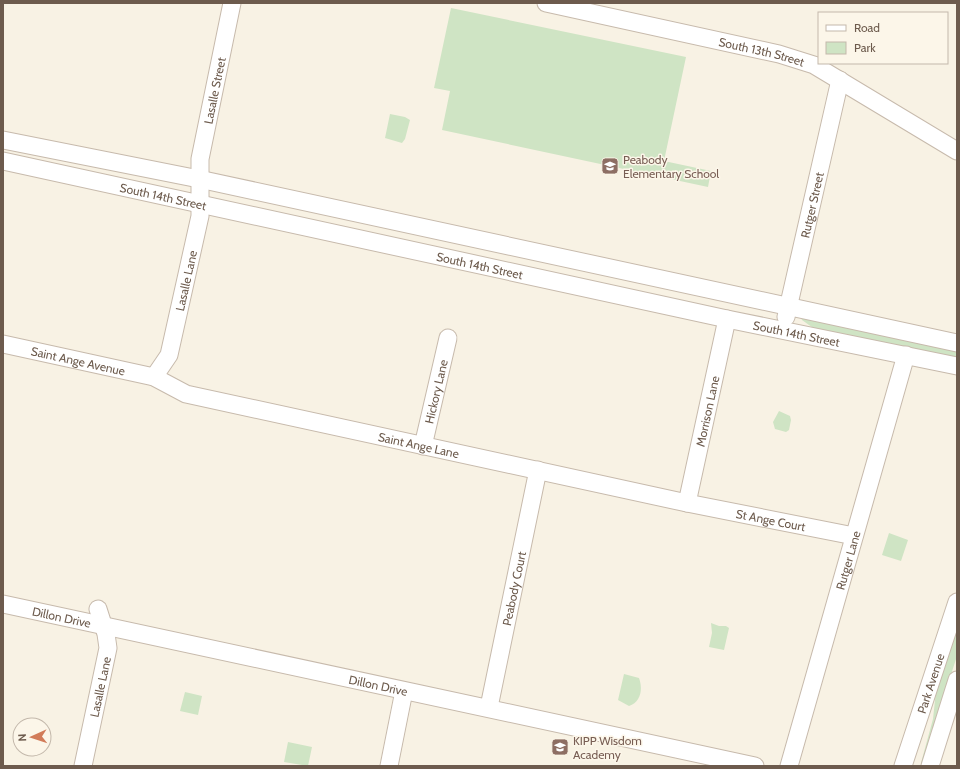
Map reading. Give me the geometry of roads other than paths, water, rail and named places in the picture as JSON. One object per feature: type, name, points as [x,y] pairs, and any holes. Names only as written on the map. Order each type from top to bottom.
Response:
[{"type":"street","name":"Lasalle Street","points":[[199,179],[200,159],[232,3]]},
{"type":"street","name":"South 13th Street","points":[[546,3],[779,54],[814,65],[957,151]]},
{"type":"street","name":"Rutger Street","points":[[783,330],[840,80]]},
{"type":"street","name":"South 14th Street","points":[[3,140],[199,179],[957,343]]},
{"type":"street","name":"South 14th Street","points":[[3,161],[199,202],[727,319],[957,366]]},
{"type":"street","name":"Lasalle Lane","points":[[154,377],[169,355],[200,216],[199,179]]},
{"type":"street","name":"Morrison Lane","points":[[687,503],[727,319]]},
{"type":"street","name":"Hickory Lane","points":[[423,446],[448,338]]},
{"type":"street","name":"Saint Ange Avenue","points":[[3,344],[154,377]]},
{"type":"street","name":"Rutger Lane","points":[[789,766],[906,355]]},
{"type":"street","name":"Saint Ange Lane","points":[[154,377],[186,394],[687,503]]},
{"type":"street","name":"Peabody Court","points":[[489,707],[538,470]]},
{"type":"street","name":"St Ange Court","points":[[687,503],[854,536]]},
{"type":"street","name":"Park Avenue","points":[[903,766],[957,602]]},
{"type":"street","name":"Dillon Drive","points":[[3,604],[100,616],[404,691],[489,707],[755,766]]},
{"type":"street","name":"Lasalle Lane","points":[[83,766],[108,648],[106,634],[100,616]]},
{"type":"street","name":"Park Avenue","points":[[930,766],[957,680]]},
{"type":"street","points":[[389,766],[404,691]]},
{"type":"place","name":"Peabody Elementary School","points":[[610,166]]},
{"type":"place","name":"KIPP Wisdom Academy","points":[[560,747]]}]
